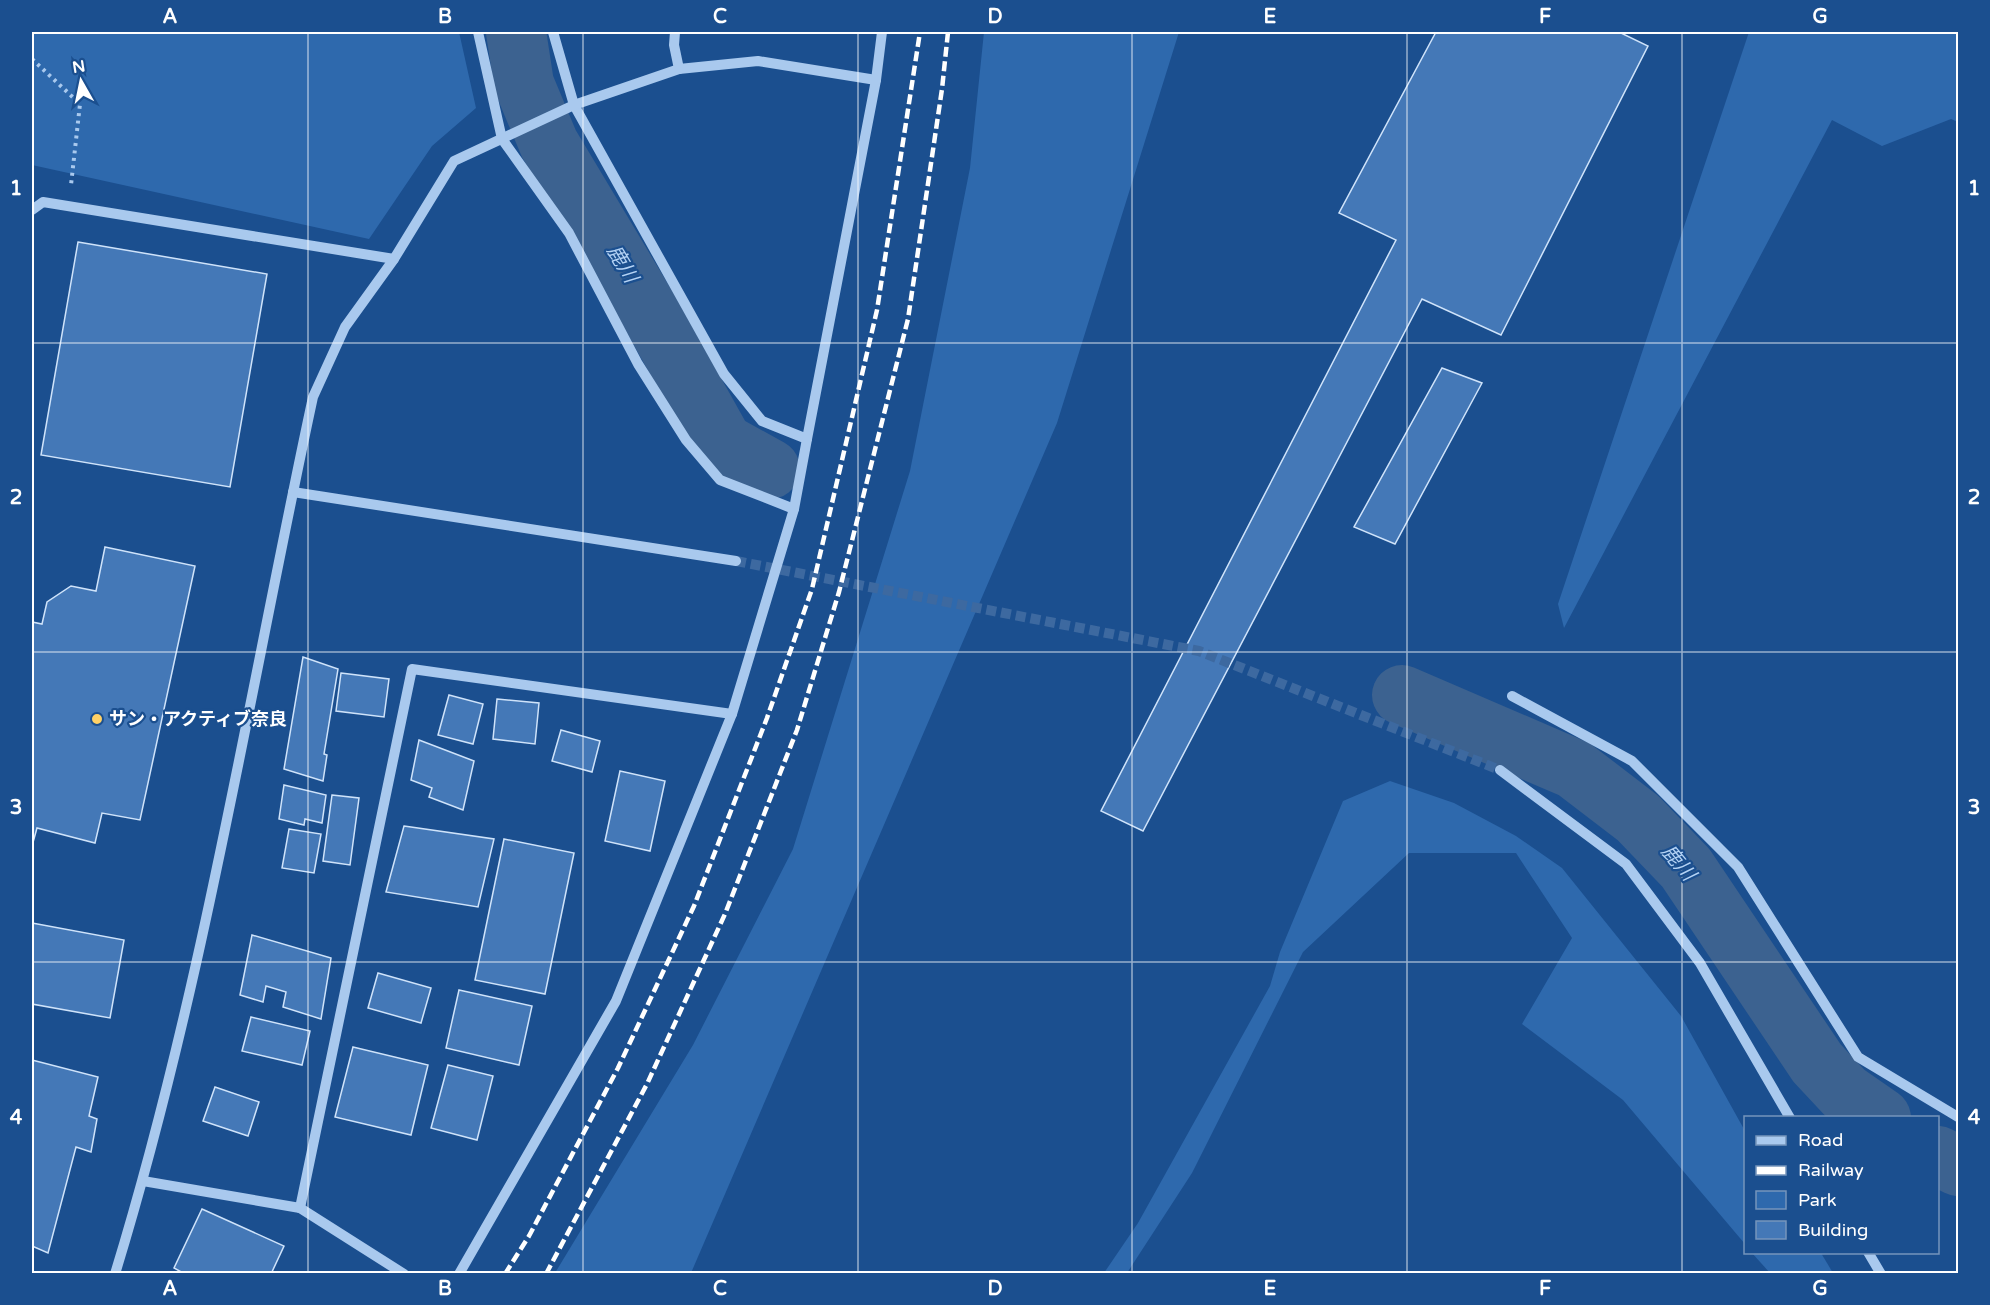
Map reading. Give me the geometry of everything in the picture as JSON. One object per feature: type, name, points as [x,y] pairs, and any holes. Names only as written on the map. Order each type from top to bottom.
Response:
[{"type":"street","points":[[478,32],[502,139],[569,233],[638,364],[686,440],[720,480],[794,509]]},
{"type":"street","points":[[553,32],[555,46],[574,105],[724,374],[762,421],[807,439]]},
{"type":"street","points":[[675,32],[674,45],[679,69]]},
{"type":"street","points":[[459,1274],[616,1001],[732,714],[794,509],[876,80],[882,32]]},
{"type":"street","points":[[115,1274],[176,1058],[313,397],[345,327],[394,259],[454,161],[574,105],[679,69],[758,62],[876,80]]},
{"type":"street","points":[[32,210],[43,202],[394,259]]},
{"type":"street","points":[[293,492],[736,561]]},
{"type":"street","points":[[300,1208],[412,669],[732,714]]},
{"type":"street","points":[[1512,696],[1632,761],[1738,867],[1858,1057],[1959,1117]]},
{"type":"street","points":[[1500,770],[1626,864],[1700,963],[1789,1116]]},
{"type":"street","points":[[143,1181],[300,1208],[404,1274]]},
{"type":"street","points":[[1869,1254],[1881,1274]]},
{"type":"path","points":[[32,59],[80,105],[70,194]]},
{"type":"green space","points":[[32,32],[459,32],[476,108],[432,146],[369,239],[32,165]]},
{"type":"green space","points":[[984,32],[1179,32],[1057,423],[691,1273],[555,1273],[693,1045],[793,849],[910,471],[970,168]]},
{"type":"green space","points":[[1749,32],[1958,32],[1958,122],[1951,119],[1882,146],[1832,120],[1564,628],[1558,604]]},
{"type":"green space","points":[[1390,781],[1454,803],[1516,836],[1562,868],[1681,1016],[1744,1129],[1744,1243],[1623,1100],[1522,1024],[1572,938],[1516,853],[1409,853],[1303,952],[1192,1173],[1127,1273],[1104,1273],[1138,1223],[1270,986],[1280,952],[1343,801]]},
{"type":"green space","points":[[1753,1254],[1822,1254],[1833,1273],[1770,1273]]},
{"type":"building","points":[[1436,32],[1619,32],[1648,46],[1501,335],[1422,299],[1143,831],[1101,811],[1396,240],[1339,213]]},
{"type":"building","points":[[78,242],[267,274],[230,487],[41,455]]},
{"type":"building","points":[[1442,368],[1482,383],[1395,544],[1354,527]]},
{"type":"building","name":"サン・アクティブ奈良","points":[[105,547],[195,566],[140,820],[102,813],[95,843],[37,828],[32,846],[32,622],[42,624],[47,602],[71,586],[96,591]]},
{"type":"building","points":[[303,657],[338,669],[324,754],[327,755],[323,781],[284,769]]},
{"type":"building","points":[[341,673],[389,679],[384,717],[336,711]]},
{"type":"building","points":[[449,695],[483,704],[473,744],[438,735]]},
{"type":"building","points":[[497,699],[539,703],[535,744],[493,739]]},
{"type":"building","points":[[561,730],[600,741],[592,772],[552,761]]},
{"type":"building","points":[[419,740],[474,761],[463,810],[429,797],[432,788],[411,780]]},
{"type":"building","points":[[620,771],[665,781],[650,851],[605,841]]},
{"type":"building","points":[[284,785],[326,795],[322,823],[305,819],[304,825],[279,819]]},
{"type":"building","points":[[332,795],[359,798],[350,865],[323,861]]},
{"type":"building","points":[[404,826],[494,839],[478,907],[386,892]]},
{"type":"building","points":[[289,829],[321,834],[314,873],[282,868]]},
{"type":"building","points":[[504,839],[574,853],[545,994],[475,980]]},
{"type":"building","points":[[32,923],[124,940],[110,1018],[32,1004]]},
{"type":"building","points":[[252,935],[331,958],[321,1019],[283,1007],[286,992],[266,986],[263,1002],[240,995]]},
{"type":"building","points":[[378,973],[431,988],[421,1023],[368,1008]]},
{"type":"building","points":[[459,990],[532,1006],[519,1065],[446,1048]]},
{"type":"building","points":[[251,1017],[310,1031],[302,1065],[242,1051]]},
{"type":"building","points":[[353,1047],[428,1065],[411,1135],[335,1117]]},
{"type":"building","points":[[32,1060],[98,1077],[89,1116],[97,1119],[91,1152],[76,1147],[48,1253],[32,1246]]},
{"type":"building","points":[[448,1065],[493,1076],[477,1140],[431,1128]]},
{"type":"building","points":[[215,1087],[259,1102],[248,1136],[203,1121]]},
{"type":"building","points":[[202,1209],[284,1246],[271,1274],[185,1274],[174,1268]]},
{"type":"waterway","name":"鹿川","points":[[516,32],[524,84],[549,144],[648,309],[723,443],[770,469]]},
{"type":"waterway","name":"鹿川","points":[[1402,695],[1574,769],[1638,818],[1686,868],[1817,1063],[1845,1093],[1878,1116]]},
{"type":"waterway","name":"鹿川","points":[[1939,1156],[1958,1166]]},
{"type":"tunnel","points":[[736,561],[1199,651],[1500,770]]},
{"type":"railway","points":[[505,1274],[529,1236],[618,1068],[694,906],[767,718],[812,589],[877,310],[920,32]]},
{"type":"railway","points":[[546,1274],[647,1084],[725,914],[797,730],[839,592],[908,319],[942,89],[948,32]]},
{"type":"place","name":"サン・アクティブ奈良","points":[[97,719]]}]
